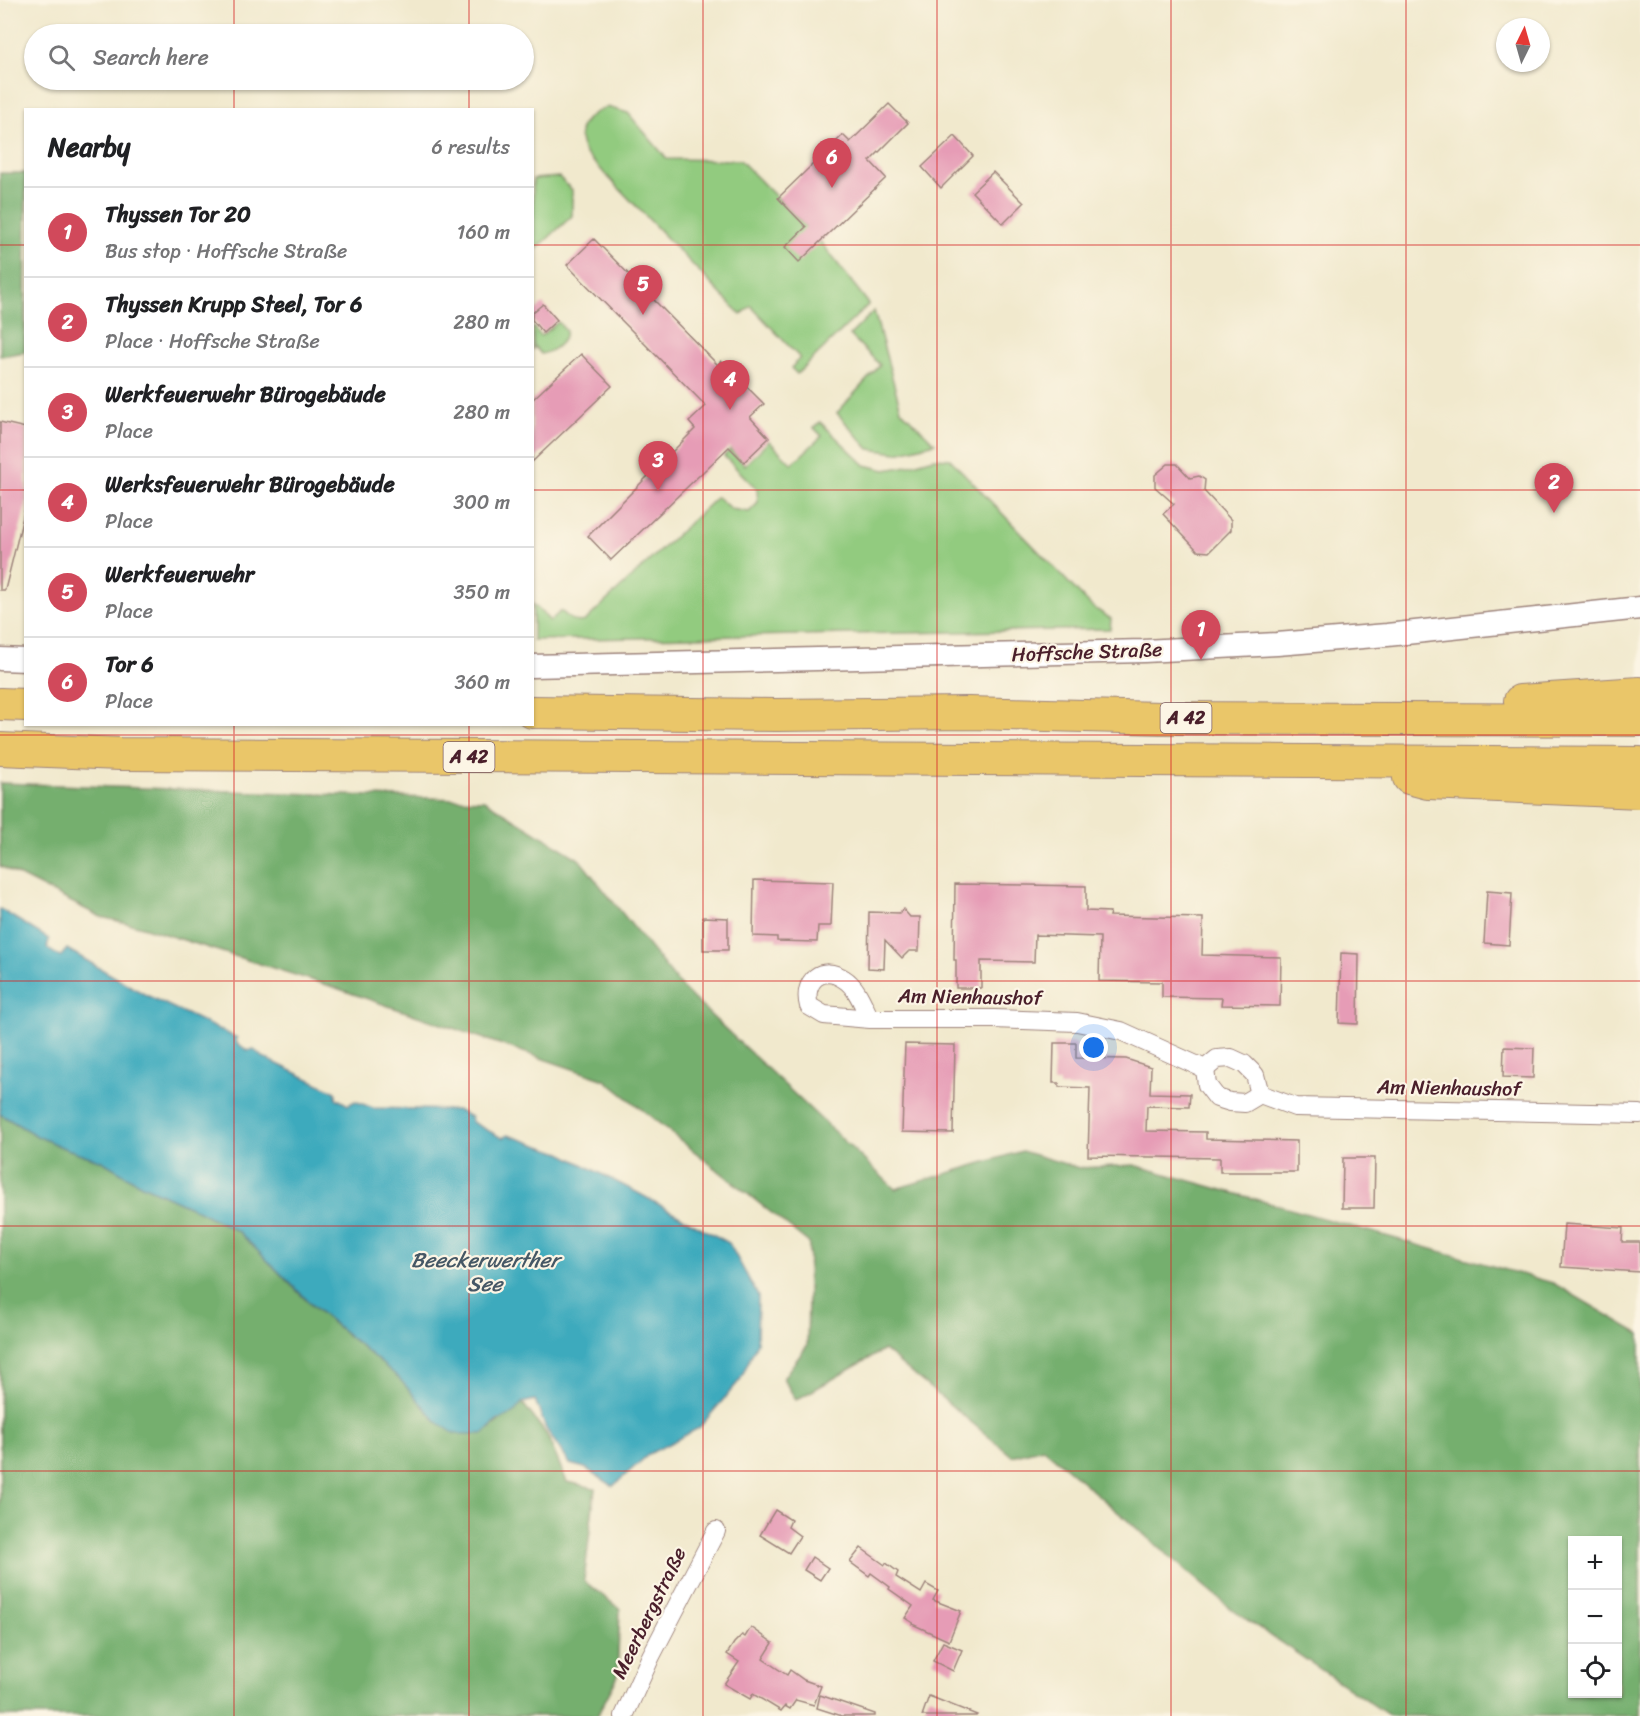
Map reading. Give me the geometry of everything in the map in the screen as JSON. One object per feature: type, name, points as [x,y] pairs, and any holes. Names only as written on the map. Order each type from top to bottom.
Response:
[{"type":"highway","points":[[1404,719],[1454,709],[1535,699],[1640,693]]},
{"type":"highway","points":[[0,704],[24,705]]},
{"type":"highway","name":"A 42","points":[[534,712],[776,715],[969,713],[1160,718],[1640,720]]},
{"type":"highway","name":"A 42","points":[[0,749],[132,754],[1640,763]]},
{"type":"highway","points":[[1354,761],[1428,783],[1640,792]]},
{"type":"street","name":"Hoffsche Straße","points":[[534,666],[1177,649],[1277,644],[1387,635],[1640,608]]},
{"type":"street","points":[[0,659],[24,660]]},
{"type":"street","name":"Am Nienhaushof","points":[[870,1019],[1077,1022],[1120,1031],[1205,1069]]},
{"type":"street","points":[[1231,1058],[1244,1064],[1255,1075],[1260,1094],[1245,1103],[1216,1098],[1207,1085],[1205,1069],[1217,1059],[1231,1058]]},
{"type":"street","name":"Am Nienhaushof","points":[[1260,1094],[1295,1107],[1640,1114]]},
{"type":"street","name":"Meerbergstraße","points":[[624,1716],[651,1656],[716,1531]]},
{"type":"green space","points":[[607,107],[628,113],[667,159],[740,160],[820,241],[869,304],[797,374],[791,368],[800,358],[751,306],[741,315],[585,153],[581,144],[580,130],[592,114]]},
{"type":"green space","points":[[0,173],[24,173],[24,352],[0,356]]},
{"type":"green space","points":[[559,177],[572,190],[572,216],[534,251],[534,179]]},
{"type":"green space","points":[[874,311],[901,410],[935,443],[897,453],[869,449],[837,413],[880,365],[850,335]]},
{"type":"green space","points":[[558,322],[566,331],[561,343],[541,354],[534,348],[534,328],[541,336]]},
{"type":"green space","points":[[820,422],[865,465],[885,470],[934,458],[950,459],[1091,606],[1111,619],[1110,629],[534,640],[534,605],[550,621],[561,611],[575,621],[585,621],[717,497],[731,509],[749,512],[758,503],[757,489],[724,456],[730,450],[745,465],[769,441],[792,464],[822,436],[814,428]]},
{"type":"green space","points":[[0,783],[484,800],[579,859],[683,989],[895,1189],[1022,1151],[1079,1168],[1134,1165],[1553,1283],[1640,1334],[1640,1716],[1390,1716],[1231,1609],[1043,1448],[1012,1456],[884,1350],[796,1400],[783,1378],[807,1346],[809,1243],[605,1080],[330,986],[139,926],[101,917],[0,866]]},
{"type":"green space","points":[[0,1114],[37,1136],[102,1161],[140,1184],[239,1232],[312,1306],[398,1377],[437,1422],[483,1434],[522,1402],[547,1435],[567,1482],[595,1488],[584,1581],[620,1609],[617,1678],[597,1716],[0,1716]]},
{"type":"water","name":"Beeckerwerther See","points":[[0,909],[49,939],[47,948],[60,957],[67,949],[144,994],[237,1038],[236,1042],[248,1051],[253,1049],[263,1057],[336,1092],[336,1098],[348,1105],[355,1101],[373,1108],[457,1110],[471,1117],[472,1122],[502,1138],[508,1135],[561,1153],[729,1243],[758,1296],[757,1343],[740,1380],[699,1428],[649,1454],[613,1486],[585,1468],[570,1464],[546,1429],[535,1400],[522,1403],[513,1414],[498,1420],[483,1434],[455,1434],[437,1422],[398,1377],[313,1306],[239,1232],[140,1184],[102,1161],[37,1136],[0,1114]]},
{"type":"building","points":[[889,104],[908,123],[870,161],[886,178],[799,262],[785,247],[806,227],[778,198],[843,135],[850,142]]},
{"type":"building","points":[[955,136],[973,156],[941,188],[922,167]]},
{"type":"building","points":[[993,172],[1024,203],[1003,224],[972,192]]},
{"type":"building","points":[[594,239],[718,365],[721,361],[764,404],[750,417],[769,438],[744,462],[729,447],[611,560],[588,536],[695,429],[689,422],[706,406],[567,265]]},
{"type":"building","points":[[543,304],[557,320],[543,333],[534,322],[534,311]]},
{"type":"building","points":[[581,354],[612,386],[534,460],[534,398]]},
{"type":"building","points":[[0,422],[24,428],[24,513],[5,590],[0,590]]},
{"type":"building","points":[[1168,464],[1177,464],[1190,478],[1199,476],[1205,480],[1204,491],[1231,520],[1231,530],[1209,552],[1198,551],[1163,514],[1174,504],[1155,487],[1155,475]]},
{"type":"building","points":[[754,880],[833,882],[831,926],[818,926],[817,942],[777,941],[777,937],[753,936]]},
{"type":"building","points":[[955,884],[1086,886],[1086,911],[1110,912],[1109,916],[1203,918],[1202,955],[1281,957],[1280,1006],[1221,1005],[1222,998],[1162,997],[1162,982],[1099,981],[1100,937],[1035,935],[1034,962],[981,961],[981,988],[956,988]]},
{"type":"building","points":[[1487,891],[1512,893],[1509,945],[1484,943]]},
{"type":"building","points":[[903,909],[910,917],[920,917],[919,951],[909,951],[902,958],[885,940],[884,969],[868,968],[869,912],[899,913]]},
{"type":"building","points":[[703,917],[728,918],[728,950],[703,950]]},
{"type":"building","points":[[1341,953],[1359,954],[1358,1024],[1339,1023]]},
{"type":"building","points":[[1054,1043],[1076,1043],[1076,1058],[1126,1059],[1151,1067],[1150,1093],[1190,1094],[1189,1107],[1147,1106],[1146,1131],[1206,1132],[1206,1139],[1297,1141],[1297,1172],[1220,1172],[1220,1158],[1088,1156],[1090,1088],[1059,1087],[1059,1083],[1053,1083]]},
{"type":"building","points":[[905,1044],[955,1045],[953,1133],[902,1132]]},
{"type":"building","points":[[1504,1047],[1534,1048],[1533,1078],[1503,1077]]},
{"type":"building","points":[[1343,1158],[1375,1158],[1374,1208],[1342,1208]]},
{"type":"building","points":[[1564,1224],[1623,1228],[1622,1242],[1640,1242],[1640,1272],[1561,1267]]},
{"type":"building","points":[[775,1510],[791,1520],[788,1527],[800,1536],[789,1553],[760,1535]]},
{"type":"building","points":[[861,1548],[898,1572],[896,1577],[921,1593],[926,1584],[938,1591],[933,1600],[961,1611],[949,1641],[912,1624],[905,1618],[913,1606],[871,1573],[869,1576],[850,1562]]},
{"type":"building","points":[[812,1557],[828,1568],[820,1580],[804,1570]]},
{"type":"building","points":[[751,1627],[773,1643],[763,1659],[787,1675],[790,1670],[804,1680],[821,1686],[814,1705],[796,1700],[790,1709],[785,1706],[781,1711],[753,1694],[750,1699],[724,1684],[739,1662],[727,1654],[742,1635],[745,1637]]},
{"type":"building","points":[[943,1642],[962,1650],[953,1671],[933,1661]]},
{"type":"building","points":[[820,1695],[875,1714],[875,1716],[842,1716],[817,1708]]},
{"type":"building","points":[[929,1696],[977,1715],[922,1716]]},
{"type":"place","name":"Tor 6","points":[[832,188]]},
{"type":"place","name":"Werkfeuerwehr","points":[[643,315]]},
{"type":"place","name":"Werksfeuerwehr Bürogebäude","points":[[730,410]]},
{"type":"place","name":"Werkfeuerwehr Bürogebäude","points":[[658,491]]},
{"type":"place","name":"Thyssen Krupp Steel, Tor 6","points":[[1554,513]]},
{"type":"place","name":"Thyssen Tor 20","points":[[1201,660]]}]
